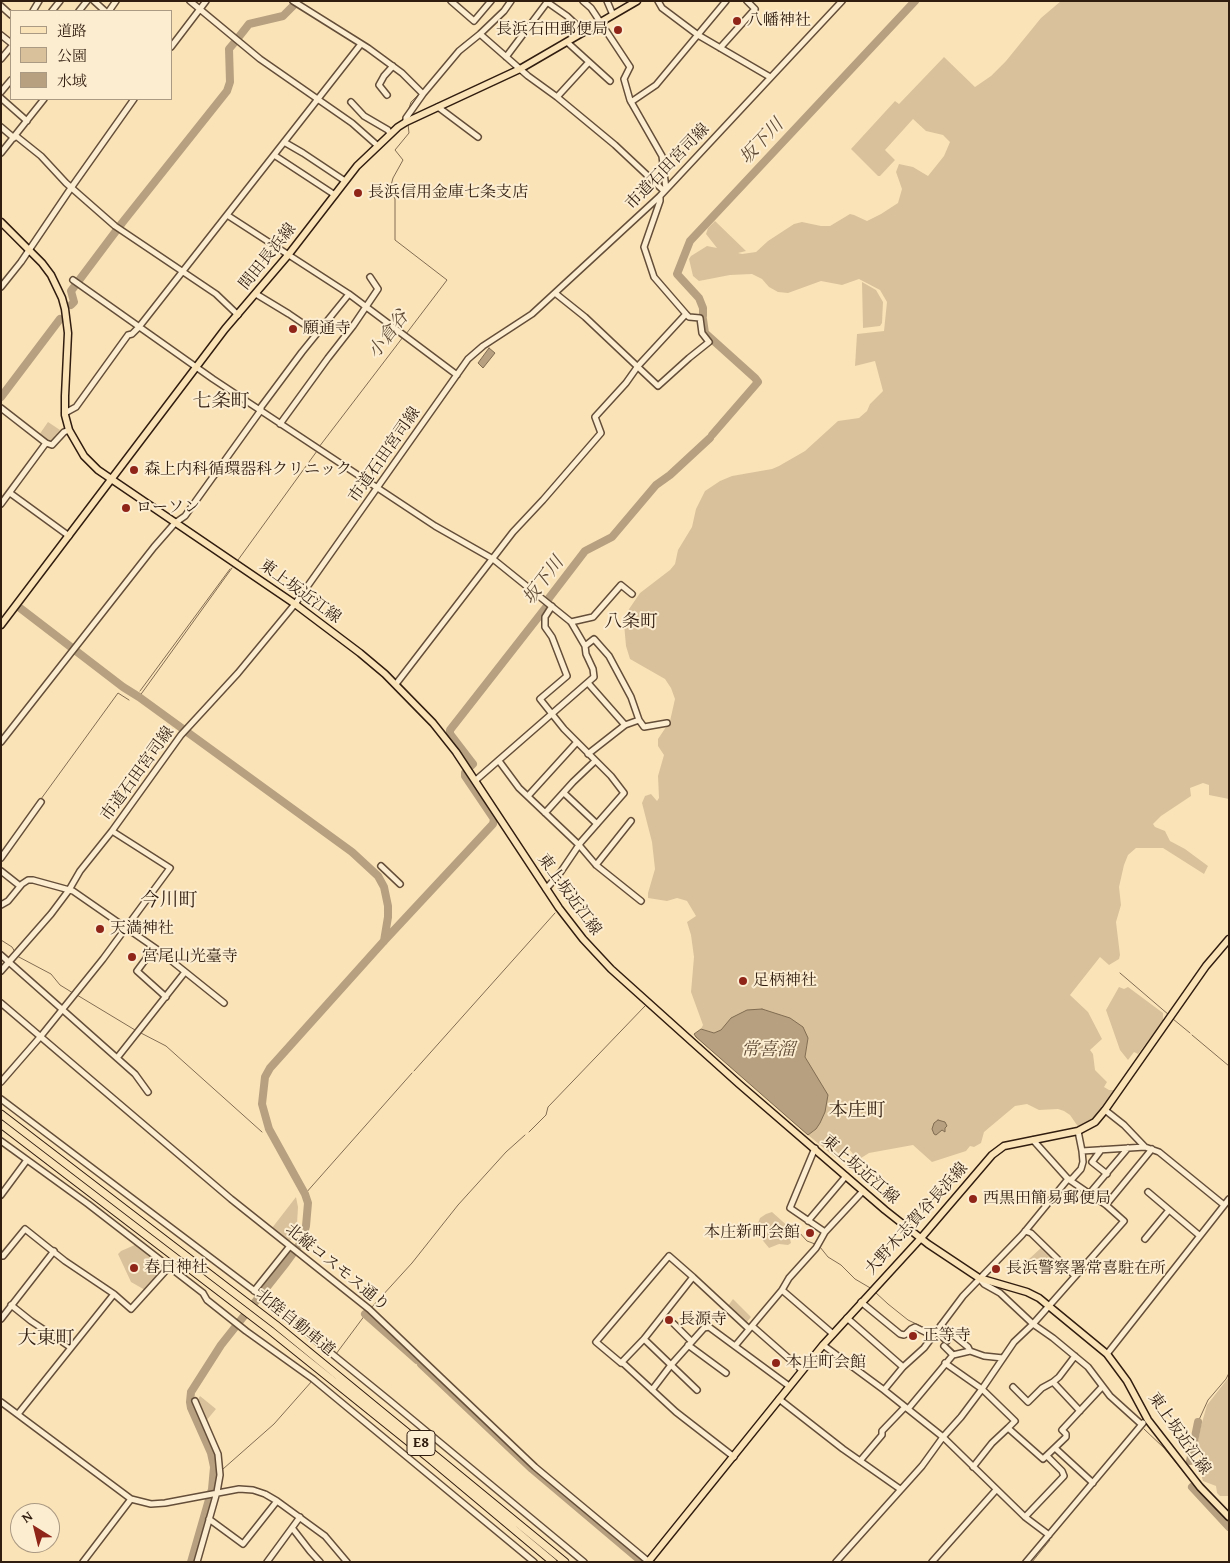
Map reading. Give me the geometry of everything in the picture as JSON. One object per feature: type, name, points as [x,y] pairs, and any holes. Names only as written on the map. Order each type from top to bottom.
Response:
[{"type":"highway","name":"北陸自動車道","points":[[1,1114],[232,1296]]},
{"type":"highway","name":"北陸自動車道","points":[[1,1124],[274,1328],[477,1488],[565,1562]]},
{"type":"highway","name":"北陸自動車道","points":[[274,1328],[552,1562]]},
{"type":"main road","name":"間田長浜線","points":[[1,624],[225,329],[256,294],[357,166],[390,134],[406,122],[520,69],[637,1]]},
{"type":"main road","name":"東上坂近江線","points":[[1,222],[51,275],[58,287],[65,309],[68,333],[65,412],[69,430],[84,456],[111,479],[295,604],[360,652],[396,684],[433,723],[476,780],[569,922],[610,969],[739,1084],[863,1191],[921,1238],[955,1263],[980,1278],[1027,1292],[1049,1305],[1107,1354],[1127,1381],[1148,1420],[1200,1487],[1229,1517]]},
{"type":"main road","name":"大野木志賀谷長浜線","points":[[648,1562],[823,1345],[921,1238],[992,1155],[1004,1146],[1078,1132],[1094,1122],[1105,1110],[1206,966],[1229,938]]},
{"type":"street","points":[[1,6],[5,1]]},
{"type":"street","points":[[31,1],[36,6]]},
{"type":"street","points":[[94,1],[104,10]]},
{"type":"street","points":[[190,1],[260,59],[352,123],[378,146]]},
{"type":"street","points":[[172,46],[206,1]]},
{"type":"street","points":[[451,1],[474,21],[488,2]]},
{"type":"street","points":[[406,122],[423,94],[459,51],[504,11],[511,1]]},
{"type":"street","points":[[555,293],[585,317],[658,386],[689,358],[708,344],[708,340],[702,333],[700,318],[689,317],[654,277],[644,247],[663,192],[662,156],[631,102],[624,80],[630,67],[601,22],[591,8],[583,1]]},
{"type":"street","points":[[606,1],[612,15]]},
{"type":"street","points":[[658,1],[662,8],[698,35],[770,77]]},
{"type":"street","points":[[631,102],[656,85],[726,1]]},
{"type":"street","points":[[720,48],[756,9],[747,1]]},
{"type":"street","name":"市道石田宮司線","points":[[1,971],[69,890],[80,871],[112,831],[186,728],[238,672],[295,604],[468,359],[532,314],[663,192],[842,1]]},
{"type":"street","points":[[506,57],[547,2],[567,16],[584,32]]},
{"type":"street","points":[[296,3],[393,66],[414,83],[423,94]]},
{"type":"street","points":[[480,34],[520,69],[558,97],[615,145],[663,192]]},
{"type":"street","points":[[567,42],[610,81]]},
{"type":"street","points":[[65,412],[76,406],[128,335],[132,334],[139,327],[361,44]]},
{"type":"street","points":[[1,59],[10,48]]},
{"type":"street","points":[[558,97],[589,62]]},
{"type":"street","points":[[387,95],[379,86],[384,76],[393,66]]},
{"type":"street","points":[[1,92],[10,81]]},
{"type":"street","points":[[1,98],[27,120]]},
{"type":"street","points":[[1,153],[41,100]]},
{"type":"street","points":[[1,287],[133,100]]},
{"type":"street","points":[[351,102],[364,116],[388,130],[390,134]]},
{"type":"street","points":[[438,107],[478,137]]},
{"type":"street","points":[[1,127],[41,156],[71,188],[116,227],[216,294],[238,315]]},
{"type":"street","points":[[284,142],[345,181]]},
{"type":"street","points":[[274,155],[335,195]]},
{"type":"street","points":[[227,215],[367,306],[457,375]]},
{"type":"street","points":[[280,424],[378,289],[370,277]]},
{"type":"street","points":[[74,280],[197,368],[280,424],[435,526],[493,559],[571,622],[584,646],[593,669],[594,677],[476,780]]},
{"type":"street","points":[[256,294],[317,333]]},
{"type":"street","points":[[1,742],[175,523],[185,516],[261,410],[260,407],[349,294]]},
{"type":"street","points":[[396,684],[513,532],[601,433],[595,417],[626,383],[638,366],[686,314]]},
{"type":"street","points":[[1,408],[46,443],[52,445],[64,432],[69,430]]},
{"type":"street","points":[[1,504],[46,443]]},
{"type":"street","points":[[10,493],[69,536]]},
{"type":"street","points":[[571,622],[593,617],[621,585],[632,594]]},
{"type":"street","points":[[546,889],[560,873],[579,845],[624,793],[611,776],[577,742],[540,698],[567,676],[552,637],[546,628],[545,617],[549,604]]},
{"type":"street","points":[[584,646],[594,639],[608,656],[631,697],[639,720],[644,726],[667,723]]},
{"type":"street","points":[[588,683],[625,725]]},
{"type":"street","points":[[588,754],[625,725],[639,720]]},
{"type":"street","points":[[528,796],[577,742]]},
{"type":"street","points":[[499,761],[511,779],[579,845],[596,865],[641,901]]},
{"type":"street","points":[[546,814],[585,769],[595,761]]},
{"type":"street","points":[[564,793],[597,824]]},
{"type":"street","points":[[1,858],[41,802]]},
{"type":"street","points":[[596,865],[631,821]]},
{"type":"street","points":[[1,1082],[41,1036],[170,868],[112,831]]},
{"type":"street","points":[[381,866],[400,884]]},
{"type":"street","points":[[1,870],[20,886]]},
{"type":"street","points":[[1,905],[8,901],[26,881],[33,880],[69,890],[78,894],[154,948],[224,1003]]},
{"type":"street","points":[[154,948],[137,971],[166,997]]},
{"type":"street","points":[[1,954],[135,1074],[148,1092]]},
{"type":"street","points":[[117,1058],[185,972]]},
{"type":"street","name":"北縦コスモス通り","points":[[1,1003],[220,1189],[369,1310],[536,1467],[648,1562]]},
{"type":"street","points":[[1,1099],[266,1300],[390,1400],[584,1562]]},
{"type":"street","points":[[1105,1110],[1124,1125],[1145,1146],[1159,1152],[1170,1160],[1224,1205]]},
{"type":"street","points":[[884,1390],[903,1367],[924,1348],[963,1296],[1025,1231],[1068,1179],[1072,1179],[1081,1169],[1083,1162],[1078,1132]]},
{"type":"street","points":[[836,1562],[922,1466],[982,1390],[1014,1342],[1033,1324],[1124,1221],[1106,1205],[1068,1179],[1033,1140]]},
{"type":"street","points":[[1,1141],[88,1204],[246,1330],[312,1379],[534,1562]]},
{"type":"street","points":[[1082,1150],[1145,1146]]},
{"type":"street","points":[[815,1148],[790,1208],[825,1232]]},
{"type":"street","points":[[1089,1194],[1128,1148]]},
{"type":"street","points":[[1106,1205],[1152,1149]]},
{"type":"street","points":[[1101,1150],[1092,1162],[1107,1174]]},
{"type":"street","points":[[1,1194],[27,1160]]},
{"type":"street","points":[[808,1221],[846,1176]]},
{"type":"street","points":[[735,1346],[816,1248],[825,1232],[863,1191]]},
{"type":"street","points":[[1148,1192],[1200,1236]]},
{"type":"street","points":[[1107,1354],[1229,1199]]},
{"type":"street","points":[[1145,1239],[1169,1210]]},
{"type":"street","points":[[1,1255],[25,1230],[131,1308],[169,1267]]},
{"type":"street","points":[[1025,1231],[1031,1233],[1074,1276]]},
{"type":"street","points":[[255,1292],[291,1247]]},
{"type":"street","points":[[1,1319],[54,1251]]},
{"type":"street","points":[[734,1457],[676,1412],[624,1364],[596,1342],[602,1334],[669,1256],[802,1370]]},
{"type":"street","points":[[621,1363],[644,1339],[692,1277]]},
{"type":"street","points":[[980,1278],[984,1284],[1000,1293],[1033,1324],[1053,1338],[1094,1373],[1102,1387],[1141,1424]]},
{"type":"street","points":[[1000,1293],[1002,1285]]},
{"type":"street","points":[[782,1290],[833,1334]]},
{"type":"street","points":[[18,1414],[114,1294]]},
{"type":"street","points":[[861,1302],[900,1334],[906,1334],[915,1326],[934,1334],[953,1355]]},
{"type":"street","points":[[11,1305],[31,1322],[70,1347]]},
{"type":"street","points":[[847,1318],[903,1367]]},
{"type":"street","points":[[674,1324],[690,1343],[726,1373]]},
{"type":"street","points":[[941,1325],[970,1350],[984,1356],[1003,1358]]},
{"type":"street","points":[[652,1390],[671,1365],[706,1326],[789,1386]]},
{"type":"street","points":[[644,1339],[697,1390]]},
{"type":"street","points":[[823,1345],[943,1437],[1047,1537]]},
{"type":"street","points":[[860,1461],[882,1435],[882,1431],[907,1408],[953,1355],[970,1350]]},
{"type":"street","points":[[1013,1387],[1028,1402],[1042,1388],[1053,1382],[1075,1356]]},
{"type":"street","points":[[945,1364],[982,1390],[1015,1422],[992,1443],[974,1465]]},
{"type":"street","points":[[1053,1382],[1080,1411]]},
{"type":"street","points":[[1008,1428],[1043,1459],[1066,1437],[1062,1430],[1102,1387]]},
{"type":"street","points":[[778,1399],[900,1489]]},
{"type":"street","points":[[1,1402],[131,1498],[151,1504],[158,1504],[216,1492],[240,1489],[253,1490],[277,1501],[300,1517],[331,1541],[347,1562]]},
{"type":"street","points":[[195,1402],[218,1454],[220,1475],[197,1562]]},
{"type":"street","points":[[1026,1562],[1141,1424],[1148,1420]]},
{"type":"street","points":[[1055,1448],[1093,1483]]},
{"type":"street","points":[[1025,1517],[1064,1476],[1062,1471],[1047,1456]]},
{"type":"street","points":[[932,1562],[996,1490]]},
{"type":"street","points":[[83,1562],[131,1498]]},
{"type":"street","points":[[209,1519],[244,1544],[277,1501]]},
{"type":"street","points":[[267,1562],[300,1517]]},
{"type":"street","points":[[293,1529],[320,1562]]},
{"type":"green space","points":[[1061,1],[1229,1],[1229,799],[1209,795],[1209,785],[1203,783],[1190,788],[1191,796],[1161,816],[1153,824],[1155,827],[1165,831],[1170,841],[1185,849],[1208,866],[1204,874],[1163,848],[1136,848],[1128,855],[1119,887],[1121,905],[1116,922],[1119,959],[1109,965],[1100,957],[1070,995],[1088,1012],[1102,1039],[1090,1050],[1093,1054],[1095,1070],[1107,1082],[1104,1087],[1109,1090],[1116,1090],[1095,1117],[1079,1128],[1070,1115],[1064,1111],[1058,1109],[1039,1110],[1027,1104],[1015,1106],[984,1132],[981,1143],[974,1147],[970,1146],[966,1151],[932,1162],[913,1145],[869,1153],[858,1160],[849,1149],[842,1152],[836,1158],[808,1135],[816,1129],[810,1066],[805,1057],[808,1038],[731,1018],[722,1030],[714,1033],[701,1029],[703,1025],[691,992],[694,957],[687,922],[696,916],[687,901],[677,898],[667,901],[648,898],[655,869],[652,842],[642,803],[645,796],[651,794],[657,801],[659,798],[658,776],[664,755],[658,746],[658,739],[670,721],[675,699],[665,679],[630,659],[626,646],[624,624],[627,612],[640,593],[675,564],[678,550],[692,527],[696,509],[705,491],[732,476],[779,466],[805,451],[838,421],[859,418],[867,411],[870,404],[883,391],[875,361],[855,366],[857,334],[884,331],[887,302],[880,290],[859,279],[842,285],[821,281],[788,293],[778,292],[769,287],[762,279],[752,274],[730,275],[699,281],[693,276],[689,259],[707,246],[717,248],[706,234],[708,228],[715,221],[746,251],[738,253],[742,254],[756,252],[768,241],[794,224],[802,222],[830,226],[850,214],[867,221],[898,203],[902,189],[896,172],[899,164],[913,167],[928,176],[944,156],[950,142],[943,135],[926,131],[913,119],[885,150],[895,160],[880,176],[851,149],[895,101],[899,104],[944,57],[975,87],[991,76],[1006,61],[1041,18]]},
{"type":"green space","points":[[862,282],[876,290],[883,302],[882,323],[880,326],[863,328]]},
{"type":"green space","points":[[48,422],[60,430],[48,442],[39,435]]},
{"type":"green space","points":[[1119,987],[1124,989],[1128,987],[1163,1013],[1163,1021],[1138,1054],[1134,1052],[1128,1060],[1120,1050],[1106,1010]]},
{"type":"green space","points":[[296,1197],[298,1207],[297,1224],[293,1237],[289,1242],[272,1228]]},
{"type":"green space","points":[[772,1212],[791,1229],[789,1235],[791,1243],[788,1245],[779,1244],[769,1248],[755,1231],[760,1218]]},
{"type":"green space","points":[[137,1244],[165,1266],[145,1290],[131,1282],[118,1254]]},
{"type":"green space","points":[[1042,1247],[1054,1257],[1039,1271],[1028,1260]]},
{"type":"green space","points":[[733,1299],[751,1317],[746,1323],[728,1306]]},
{"type":"green space","points":[[1229,1377],[1229,1496],[1220,1496],[1217,1493],[1216,1486],[1203,1481],[1202,1463],[1197,1446],[1207,1405]]},
{"type":"green space","points":[[200,1396],[216,1409],[206,1421],[197,1401]]},
{"type":"water","points":[[489,348],[495,353],[483,368],[478,363]]},
{"type":"water","name":"常喜溜","points":[[762,1009],[790,1018],[803,1027],[808,1038],[805,1057],[828,1095],[825,1112],[820,1123],[808,1135],[694,1034],[701,1029],[714,1033],[721,1030],[731,1018],[747,1010]]},
{"type":"water","points":[[938,1120],[945,1122],[947,1126],[945,1132],[942,1130],[936,1135],[932,1129],[934,1123]]},
{"type":"waterway","points":[[238,38],[249,24],[283,16],[298,1]]},
{"type":"waterway","name":"坂下川","points":[[703,316],[703,308],[699,298],[677,274],[690,241],[915,1]]},
{"type":"waterway","name":"小倉谷","points":[[499,12],[507,2]]},
{"type":"waterway","name":"小倉谷","points":[[455,52],[468,40]]},
{"type":"waterway","points":[[71,305],[74,302],[71,291],[122,223],[227,91],[230,82],[229,49],[234,43]]},
{"type":"waterway","name":"小倉谷","points":[[407,114],[411,102],[419,94]]},
{"type":"waterway","name":"小倉谷","points":[[406,334],[447,280],[395,240],[395,199],[390,189],[393,178],[403,160],[395,150],[409,133],[408,124]]},
{"type":"waterway","points":[[1,397],[60,319]]},
{"type":"waterway","name":"坂下川","points":[[703,319],[705,333],[758,382],[712,435]]},
{"type":"waterway","name":"小倉谷","points":[[319,447],[403,337]]},
{"type":"waterway","name":"坂下川","points":[[471,766],[473,764],[450,734],[450,730],[547,606],[549,598],[585,551],[612,537],[656,485],[670,475],[710,438]]},
{"type":"waterway","name":"小倉谷","points":[[238,560],[317,451]]},
{"type":"waterway","name":"小倉谷","points":[[139,697],[232,568]]},
{"type":"waterway","name":"小倉谷","points":[[140,691],[230,569]]},
{"type":"waterway","points":[[20,608],[123,687],[352,852],[378,876],[384,887],[388,906],[384,941]]},
{"type":"waterway","points":[[41,799],[118,693],[129,700]]},
{"type":"waterway","points":[[269,1129],[262,1104],[265,1077],[270,1068],[384,941],[493,824],[494,819],[465,776],[465,773]]},
{"type":"waterway","points":[[414,1071],[555,913]]},
{"type":"waterway","points":[[1,940],[12,947],[15,952]]},
{"type":"waterway","points":[[17,956],[51,974],[60,985],[73,993]]},
{"type":"waterway","points":[[1120,973],[1169,1015]]},
{"type":"waterway","points":[[77,995],[135,1030]]},
{"type":"waterway","points":[[529,1132],[546,1115],[548,1107],[645,1006]]},
{"type":"waterway","points":[[1173,1019],[1190,1033]]},
{"type":"waterway","points":[[139,1032],[166,1046],[262,1132]]},
{"type":"waterway","points":[[1192,1035],[1229,1066]]},
{"type":"waterway","points":[[305,1194],[412,1073]]},
{"type":"waterway","points":[[191,1562],[212,1489],[214,1467],[211,1453],[191,1408],[191,1392],[221,1345],[302,1241],[306,1226],[308,1203],[305,1194],[269,1129]]},
{"type":"waterway","points":[[371,1308],[412,1263],[458,1205],[506,1152],[525,1135]]},
{"type":"waterway","points":[[788,1225],[798,1231],[807,1241],[815,1244]]},
{"type":"waterway","points":[[820,1247],[828,1257],[841,1265],[855,1279],[872,1289]]},
{"type":"waterway","points":[[875,1292],[908,1320],[933,1332]]},
{"type":"waterway","points":[[336,1354],[368,1311]]},
{"type":"waterway","points":[[365,1314],[417,1360]]},
{"type":"waterway","points":[[946,1343],[956,1352]]},
{"type":"waterway","points":[[421,1364],[532,1469],[641,1561]]},
{"type":"waterway","points":[[1198,1422],[1208,1400],[1229,1373]]},
{"type":"waterway","points":[[223,1469],[274,1424],[312,1381]]},
{"type":"waterway","points":[[1190,1461],[1198,1422]]},
{"type":"waterway","points":[[1144,1429],[1164,1448],[1186,1475]]},
{"type":"waterway","points":[[955,1445],[963,1453]]},
{"type":"waterway","points":[[1192,1487],[1229,1527]]},
{"type":"waterway","points":[[1032,1562],[1050,1540],[1048,1538]]},
{"type":"place","name":"八幡神社","points":[[737,21]]},
{"type":"place","name":"長浜石田郵便局","points":[[618,30]]},
{"type":"place","name":"長浜信用金庫七条支店","points":[[358,193]]},
{"type":"place","name":"願通寺","points":[[293,329]]},
{"type":"place","name":"森上内科循環器科クリニック","points":[[134,470]]},
{"type":"place","name":"ローソン","points":[[126,508]]},
{"type":"place","name":"天満神社","points":[[100,929]]},
{"type":"place","name":"宮尾山光臺寺","points":[[132,957]]},
{"type":"place","name":"足柄神社","points":[[743,981]]},
{"type":"place","name":"西黒田簡易郵便局","points":[[973,1199]]},
{"type":"place","name":"本庄新町会館","points":[[810,1233]]},
{"type":"place","name":"春日神社","points":[[134,1268]]},
{"type":"place","name":"長浜警察署常喜駐在所","points":[[996,1269]]},
{"type":"place","name":"長源寺","points":[[669,1320]]},
{"type":"place","name":"正等寺","points":[[913,1336]]},
{"type":"place","name":"本庄町会館","points":[[776,1363]]},
{"type":"district","name":"七条町","points":[[221,402]]},
{"type":"district","name":"八条町","points":[[631,622]]},
{"type":"district","name":"今川町","points":[[169,901]]},
{"type":"district","name":"本庄町","points":[[857,1111]]},
{"type":"district","name":"大東町","points":[[46,1339]]}]
